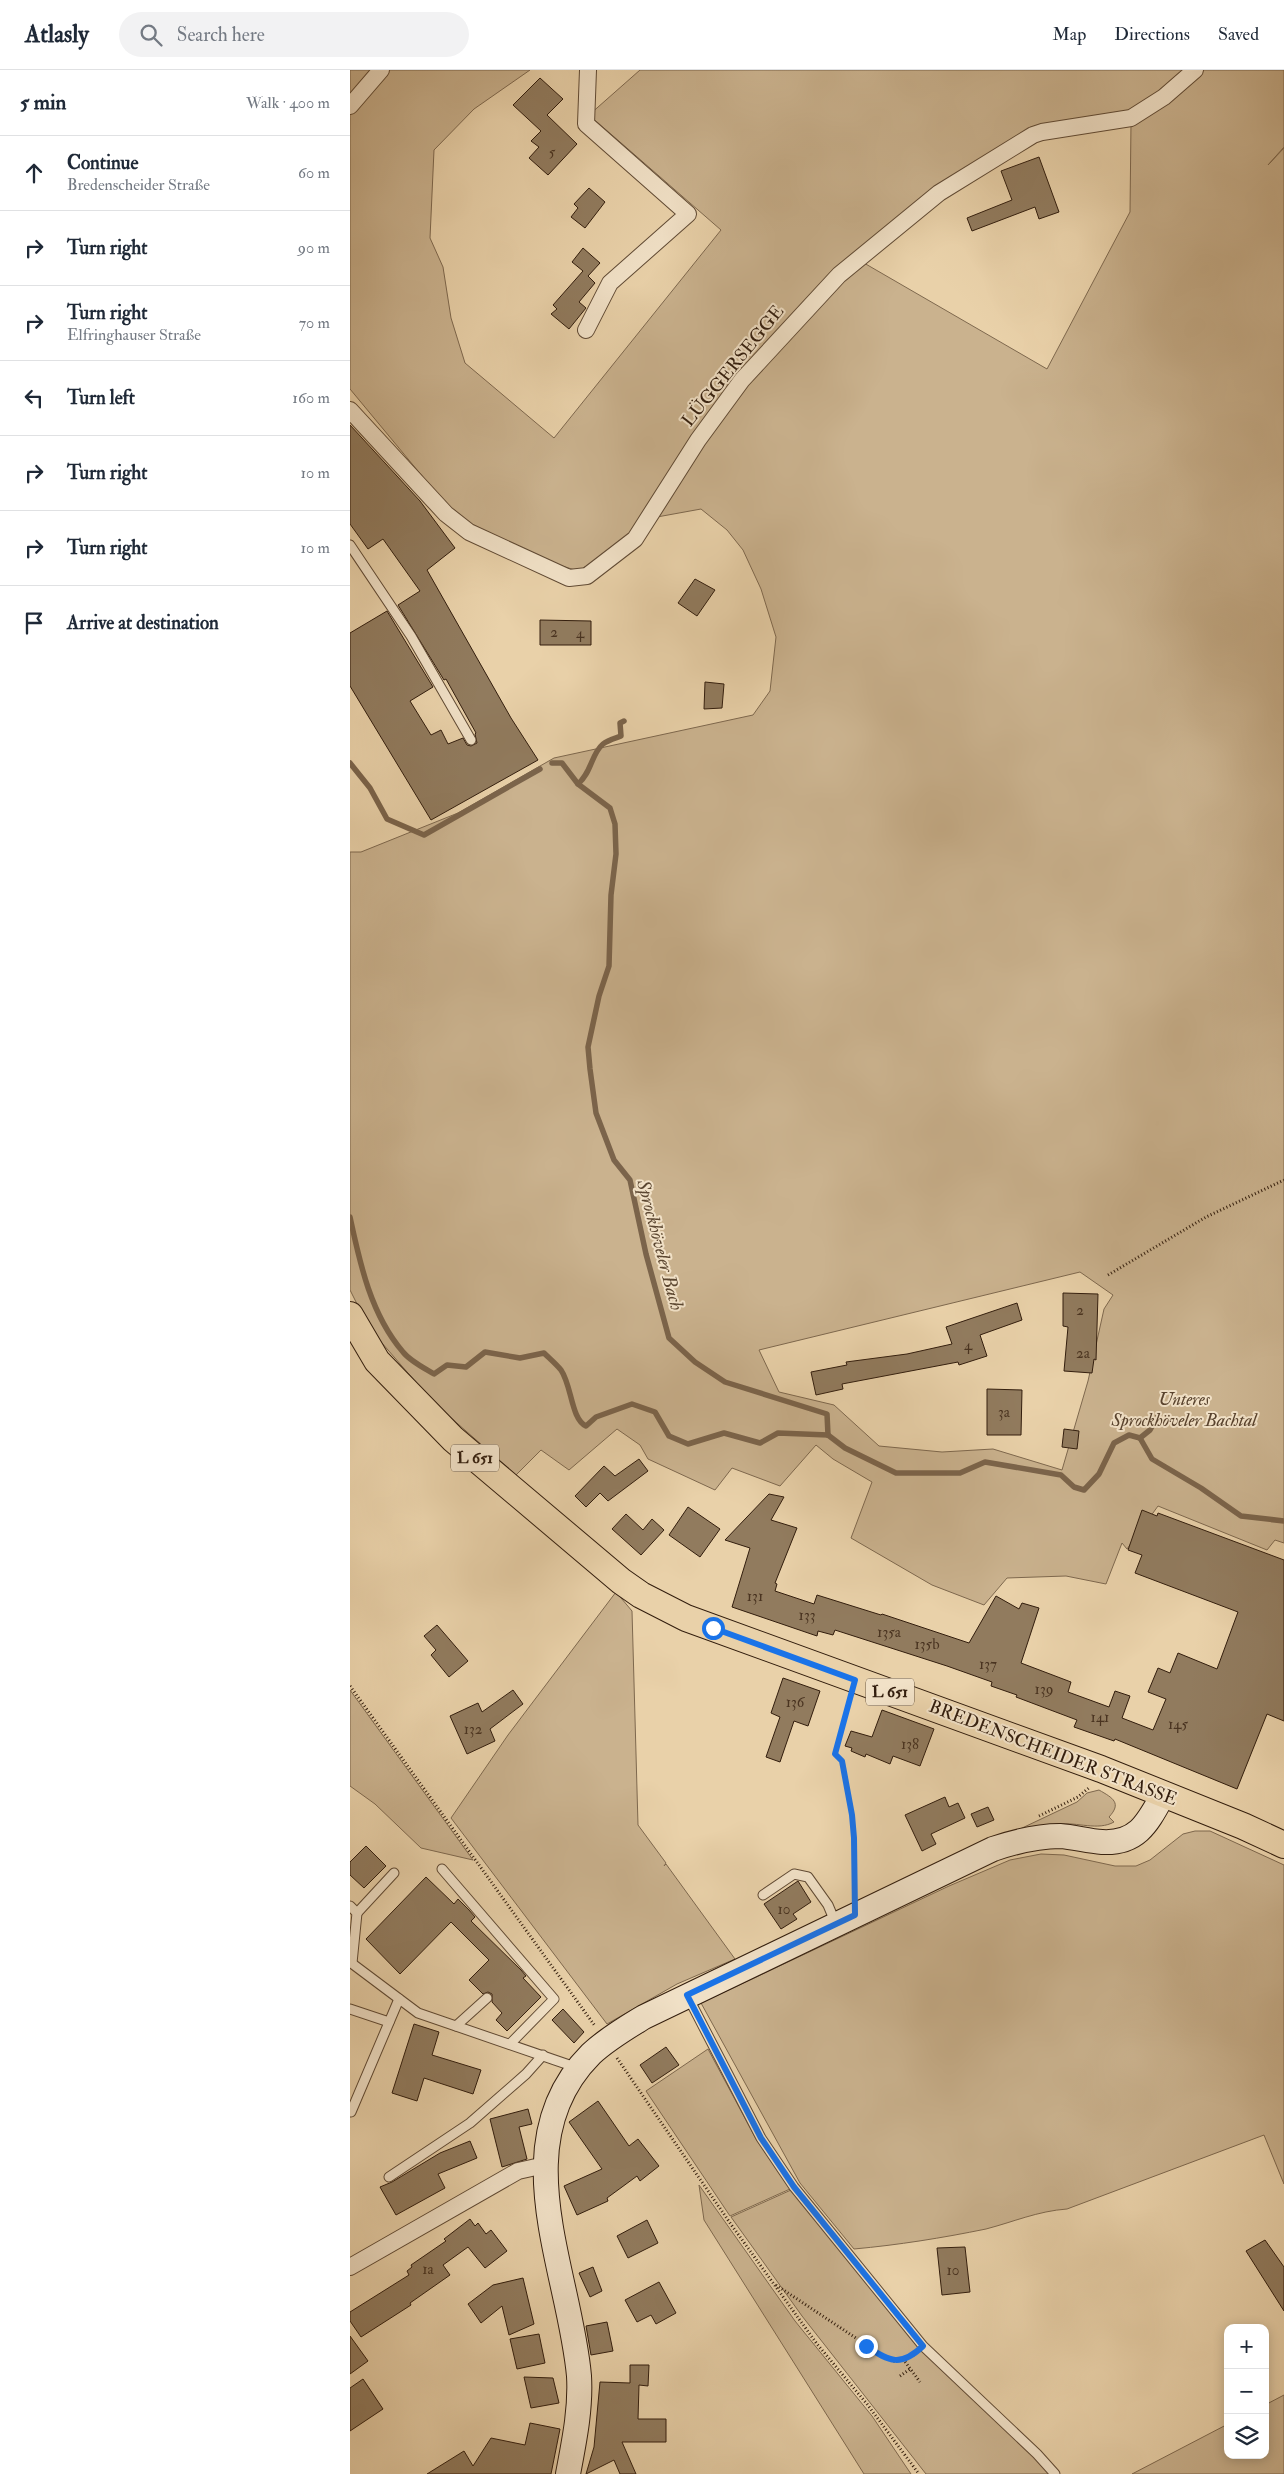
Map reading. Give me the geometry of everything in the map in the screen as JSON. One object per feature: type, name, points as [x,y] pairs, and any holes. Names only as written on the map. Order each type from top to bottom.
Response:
[{"type":"main road","name":"BREDENSCHEIDER STRASSE","points":[[350,1315],[377,1362],[453,1439],[641,1595],[686,1618],[1101,1769],[1284,1845]]},
{"type":"main road","points":[[568,2474],[579,2406],[579,2376],[551,2228],[545,2165],[552,2121],[563,2094],[578,2068],[606,2041],[644,2017],[993,1849],[1014,1842],[1060,1836],[1101,1842],[1118,1841],[1134,1835],[1147,1824],[1163,1794]]},
{"type":"street","points":[[350,106],[381,70]]},
{"type":"street","points":[[586,330],[610,283],[688,214],[586,124],[588,70]]},
{"type":"street","name":"LÜGGERSEGGE","points":[[350,410],[398,460],[434,502],[458,524],[481,539],[569,578],[587,576],[635,539],[698,440],[737,387],[839,275],[939,193],[1033,135],[1131,118],[1164,97],[1195,70]]},
{"type":"street","points":[[350,2267],[518,2171],[545,2165]]},
{"type":"lane","points":[[350,545],[411,636],[471,740]]},
{"type":"lane","points":[[442,1870],[554,1999],[510,2044]]},
{"type":"lane","points":[[394,1873],[353,1909],[351,1962],[418,2013],[578,2068]]},
{"type":"lane","points":[[763,1895],[794,1874],[808,1877],[828,1905],[846,1920]]},
{"type":"lane","points":[[687,1995],[761,2138],[794,2187],[923,2346],[1056,2474]]},
{"type":"lane","points":[[456,2026],[487,1998]]},
{"type":"lane","points":[[352,2112],[399,1999]]},
{"type":"lane","points":[[350,2009],[389,2022]]},
{"type":"lane","points":[[389,2177],[470,2123],[526,2074],[543,2055]]},
{"type":"path","points":[[1108,1275],[1206,1217],[1284,1180]]},
{"type":"path","points":[[846,1920],[854,1838],[852,1815],[842,1761],[835,1754],[855,1680]]},
{"type":"path","points":[[350,1686],[477,1859],[817,2344],[867,2404],[919,2474]]},
{"type":"path","points":[[1036,1817],[1078,1797],[1093,1785],[1101,1769]]},
{"type":"path","points":[[773,2282],[876,2353],[894,2361],[911,2358],[923,2346]]},
{"type":"path","points":[[903,2358],[920,2382]]},
{"type":"path","points":[[900,2376],[910,2369]]},
{"type":"green space","points":[[350,70],[530,70],[474,109],[434,150],[430,238],[443,267],[451,318],[465,363],[554,438],[721,230],[589,115],[640,70],[1190,70],[1129,117],[1033,129],[835,271],[635,529],[598,559],[578,571],[540,559],[482,533],[442,500],[350,389]]},
{"type":"green space","name":"Unteres Sprockhöveler Bachtal","points":[[1198,70],[1284,70],[1284,147],[1268,165],[1284,148],[1284,1543],[1275,1540],[1267,1550],[1158,1506],[1127,1549],[1122,1543],[1106,1584],[1066,1576],[1007,1578],[984,1605],[932,1585],[851,1538],[872,1482],[833,1459],[816,1445],[780,1486],[732,1468],[715,1490],[648,1459],[640,1445],[617,1429],[569,1470],[541,1450],[516,1475],[433,1402],[369,1328],[350,1290],[350,852],[361,852],[458,813],[554,758],[753,715],[770,691],[776,637],[761,589],[743,550],[727,530],[701,509],[657,517],[703,438],[788,335],[864,263],[1047,369],[1130,212],[1131,123]],"holes":[[[1080,1272],[1113,1295],[1104,1309],[1088,1381],[1062,1470],[993,1449],[942,1452],[879,1446],[834,1405],[779,1392],[759,1350]]]},
{"type":"green space","points":[[616,1592],[632,1611],[638,1825],[666,1863],[664,1866],[666,1864],[735,1959],[677,1984],[607,2024],[451,1818],[508,1735]]},
{"type":"green space","points":[[350,1690],[473,1860],[421,1848],[375,1804],[350,1786]]},
{"type":"green space","points":[[1099,1790],[1112,1798],[1115,1804],[1115,1808],[1109,1817],[1114,1822],[1108,1825],[1066,1824],[1020,1829],[1077,1802],[1087,1793]]},
{"type":"green space","points":[[1195,1831],[1210,1831],[1284,1865],[1284,2184],[1264,2135],[1067,2209],[1036,2214],[986,2229],[904,2243],[854,2249],[800,2183],[701,2003],[949,1886],[1010,1860],[1041,1854],[1064,1855],[1115,1866],[1136,1866],[1150,1860],[1183,1834]]},
{"type":"green space","points":[[708,2049],[756,2139],[790,2189],[730,2216],[646,2091]]},
{"type":"green space","points":[[699,2185],[795,2321],[872,2416],[911,2474],[864,2474],[704,2220]]},
{"type":"green space","points":[[791,2190],[913,2340],[1052,2474],[926,2474],[802,2316],[731,2217]]},
{"type":"green space","points":[[1284,2395],[1284,2474],[1132,2474],[1224,2426],[1224,2459],[1269,2459],[1269,2403]]},
{"type":"building","points":[[540,78],[563,99],[547,115],[577,144],[548,175],[529,158],[539,147],[531,141],[541,131],[513,105]]},
{"type":"building","points":[[1039,157],[1059,212],[1039,219],[1035,207],[972,231],[967,218],[1012,200],[1001,171]]},
{"type":"building","points":[[589,188],[605,202],[585,228],[571,217],[578,208],[574,204]]},
{"type":"building","points":[[583,248],[600,263],[588,276],[595,283],[579,302],[586,308],[569,329],[551,314],[557,309],[553,305],[583,271],[572,262]]},
{"type":"building","points":[[350,425],[420,501],[455,548],[427,570],[511,718],[538,760],[431,820],[350,686],[350,633],[387,611],[433,687],[410,701],[431,735],[441,730],[448,744],[463,738],[467,745],[471,746],[477,743],[476,733],[446,679],[444,680],[398,605],[420,591],[383,539],[368,549],[350,524]]},
{"type":"building","points":[[695,579],[715,590],[697,616],[678,603]]},
{"type":"building","points":[[540,620],[591,621],[591,645],[540,645]]},
{"type":"building","points":[[705,682],[724,684],[722,708],[704,709]]},
{"type":"building","points":[[1063,1293],[1098,1294],[1096,1360],[1094,1359],[1092,1373],[1064,1371],[1068,1327],[1063,1326]]},
{"type":"building","points":[[1017,1303],[1022,1320],[980,1335],[987,1356],[959,1365],[958,1362],[842,1384],[843,1389],[816,1395],[811,1372],[847,1365],[846,1362],[907,1354],[952,1344],[946,1327]]},
{"type":"building","points":[[987,1389],[1022,1390],[1021,1435],[987,1435]]},
{"type":"building","points":[[1064,1429],[1079,1431],[1077,1449],[1062,1447]]},
{"type":"building","points":[[639,1459],[648,1471],[608,1501],[600,1493],[586,1507],[575,1496],[604,1466],[615,1476]]},
{"type":"building","points":[[769,1494],[784,1497],[771,1520],[797,1528],[775,1583],[777,1584],[775,1591],[814,1604],[817,1595],[969,1643],[996,1596],[1019,1609],[1022,1603],[1039,1608],[1021,1663],[1071,1682],[1068,1692],[1109,1707],[1115,1691],[1130,1696],[1122,1718],[1153,1730],[1166,1699],[1148,1692],[1158,1668],[1170,1673],[1178,1653],[1217,1669],[1238,1612],[1135,1573],[1142,1555],[1128,1550],[1142,1510],[1157,1516],[1158,1513],[1284,1560],[1284,1721],[1267,1714],[1237,1789],[1115,1739],[1114,1741],[1074,1727],[1077,1720],[991,1686],[992,1682],[835,1630],[833,1635],[818,1631],[817,1636],[732,1607],[750,1548],[725,1540]]},
{"type":"building","points":[[688,1507],[720,1529],[700,1557],[669,1535]]},
{"type":"building","points":[[626,1514],[643,1530],[652,1519],[664,1530],[641,1555],[612,1529]]},
{"type":"building","points":[[437,1625],[468,1661],[449,1677],[431,1655],[436,1650],[424,1636]]},
{"type":"building","points":[[783,1678],[820,1691],[808,1726],[794,1721],[780,1762],[766,1757],[780,1717],[771,1713]]},
{"type":"building","points":[[513,1690],[523,1704],[490,1729],[495,1741],[467,1754],[450,1716],[478,1703],[482,1712]]},
{"type":"building","points":[[882,1710],[934,1729],[920,1766],[893,1756],[890,1764],[866,1754],[865,1757],[851,1751],[852,1748],[845,1746],[851,1731],[872,1737]]},
{"type":"building","points":[[945,1797],[949,1807],[958,1803],[965,1818],[931,1834],[936,1844],[922,1851],[905,1815]]},
{"type":"building","points":[[988,1807],[994,1820],[977,1827],[971,1814]]},
{"type":"building","points":[[366,1846],[386,1866],[364,1888],[350,1875],[350,1862]]},
{"type":"building","points":[[426,1877],[454,1904],[458,1899],[469,1910],[475,1917],[471,1921],[521,1970],[526,1976],[523,1978],[541,1997],[507,2031],[496,2020],[502,2013],[492,2002],[492,1994],[488,1992],[483,1994],[469,1980],[489,1960],[451,1922],[400,1974],[366,1939]]},
{"type":"building","points":[[798,1881],[811,1902],[793,1914],[797,1919],[781,1929],[764,1904]]},
{"type":"building","points":[[563,2009],[584,2032],[574,2043],[552,2020]]},
{"type":"building","points":[[414,2024],[439,2032],[432,2055],[481,2070],[473,2094],[424,2078],[417,2101],[392,2093]]},
{"type":"building","points":[[666,2047],[679,2065],[652,2083],[640,2065]]},
{"type":"building","points":[[598,2101],[629,2146],[638,2139],[659,2166],[640,2181],[637,2176],[607,2198],[608,2201],[577,2215],[564,2186],[602,2169],[569,2122]]},
{"type":"building","points":[[528,2109],[532,2124],[519,2127],[527,2159],[502,2167],[490,2119]]},
{"type":"building","points":[[470,2141],[477,2158],[438,2174],[445,2188],[396,2215],[380,2187],[392,2182],[440,2153]]},
{"type":"building","points":[[470,2219],[475,2226],[478,2223],[486,2234],[491,2230],[507,2251],[485,2268],[468,2247],[443,2265],[450,2275],[410,2303],[411,2305],[361,2337],[350,2321],[350,2312],[409,2275],[407,2271],[412,2267],[411,2265],[446,2241],[444,2239]]},
{"type":"building","points":[[647,2220],[658,2243],[628,2258],[617,2236]]},
{"type":"building","points":[[1265,2240],[1284,2267],[1284,2311],[1246,2251]]},
{"type":"building","points":[[965,2247],[970,2292],[942,2295],[937,2248]]},
{"type":"building","points":[[593,2267],[602,2291],[590,2297],[579,2273]]},
{"type":"building","points":[[523,2278],[534,2324],[509,2335],[502,2306],[481,2323],[468,2304],[493,2285]]},
{"type":"building","points":[[659,2282],[676,2313],[656,2324],[651,2315],[637,2322],[625,2300]]},
{"type":"building","points":[[607,2322],[613,2351],[591,2355],[586,2326]]},
{"type":"building","points":[[539,2334],[545,2363],[517,2369],[510,2339]]},
{"type":"building","points":[[350,2336],[368,2361],[350,2374]]},
{"type":"building","points":[[630,2365],[649,2365],[648,2386],[639,2385],[638,2419],[666,2419],[666,2442],[622,2442],[636,2474],[620,2474],[614,2460],[586,2474],[594,2447],[600,2382],[630,2383]]},
{"type":"building","points":[[524,2377],[553,2378],[559,2403],[531,2408]]},
{"type":"building","points":[[363,2379],[383,2409],[350,2431],[350,2388]]},
{"type":"building","points":[[530,2423],[560,2429],[551,2474],[427,2474],[464,2451],[473,2466],[491,2438],[525,2445]]},
{"type":"waterway","points":[[578,784],[586,774],[599,748],[607,741],[621,736],[620,723],[624,721]]},
{"type":"waterway","name":"Sprockhöveler Bach","points":[[350,763],[370,788],[387,819],[424,835],[540,769]]},
{"type":"waterway","name":"Sprockhöveler Bach","points":[[552,763],[562,763],[578,784],[610,808],[615,824],[616,854],[611,895],[609,966],[599,996],[588,1047],[590,1069],[596,1113],[614,1160],[630,1180],[646,1254],[669,1338],[695,1362],[725,1382],[827,1414],[828,1435]]},
{"type":"waterway","name":"Sprockhöveler Bach","points":[[350,1217],[363,1271],[375,1305],[392,1338],[409,1358],[434,1374],[447,1365],[466,1367],[485,1352],[520,1358],[544,1353],[561,1370],[565,1377],[577,1417],[586,1426],[596,1417],[632,1404],[655,1412],[669,1436],[688,1444],[724,1433],[760,1443],[778,1433],[828,1435],[845,1448],[896,1473],[960,1473],[985,1462],[1061,1475],[1074,1487],[1084,1490],[1099,1474],[1114,1443],[1129,1435],[1140,1438],[1152,1459],[1201,1488],[1241,1516],[1284,1521]]},
{"type":"waterway","points":[[1140,1438],[1150,1430],[1159,1414]]},
{"type":"route","points":[[713,1628],[855,1680],[835,1754],[842,1761],[846,1791],[852,1815],[855,1915],[687,1995],[761,2138],[794,2187],[923,2346],[911,2358],[894,2361],[866,2346]]}]
